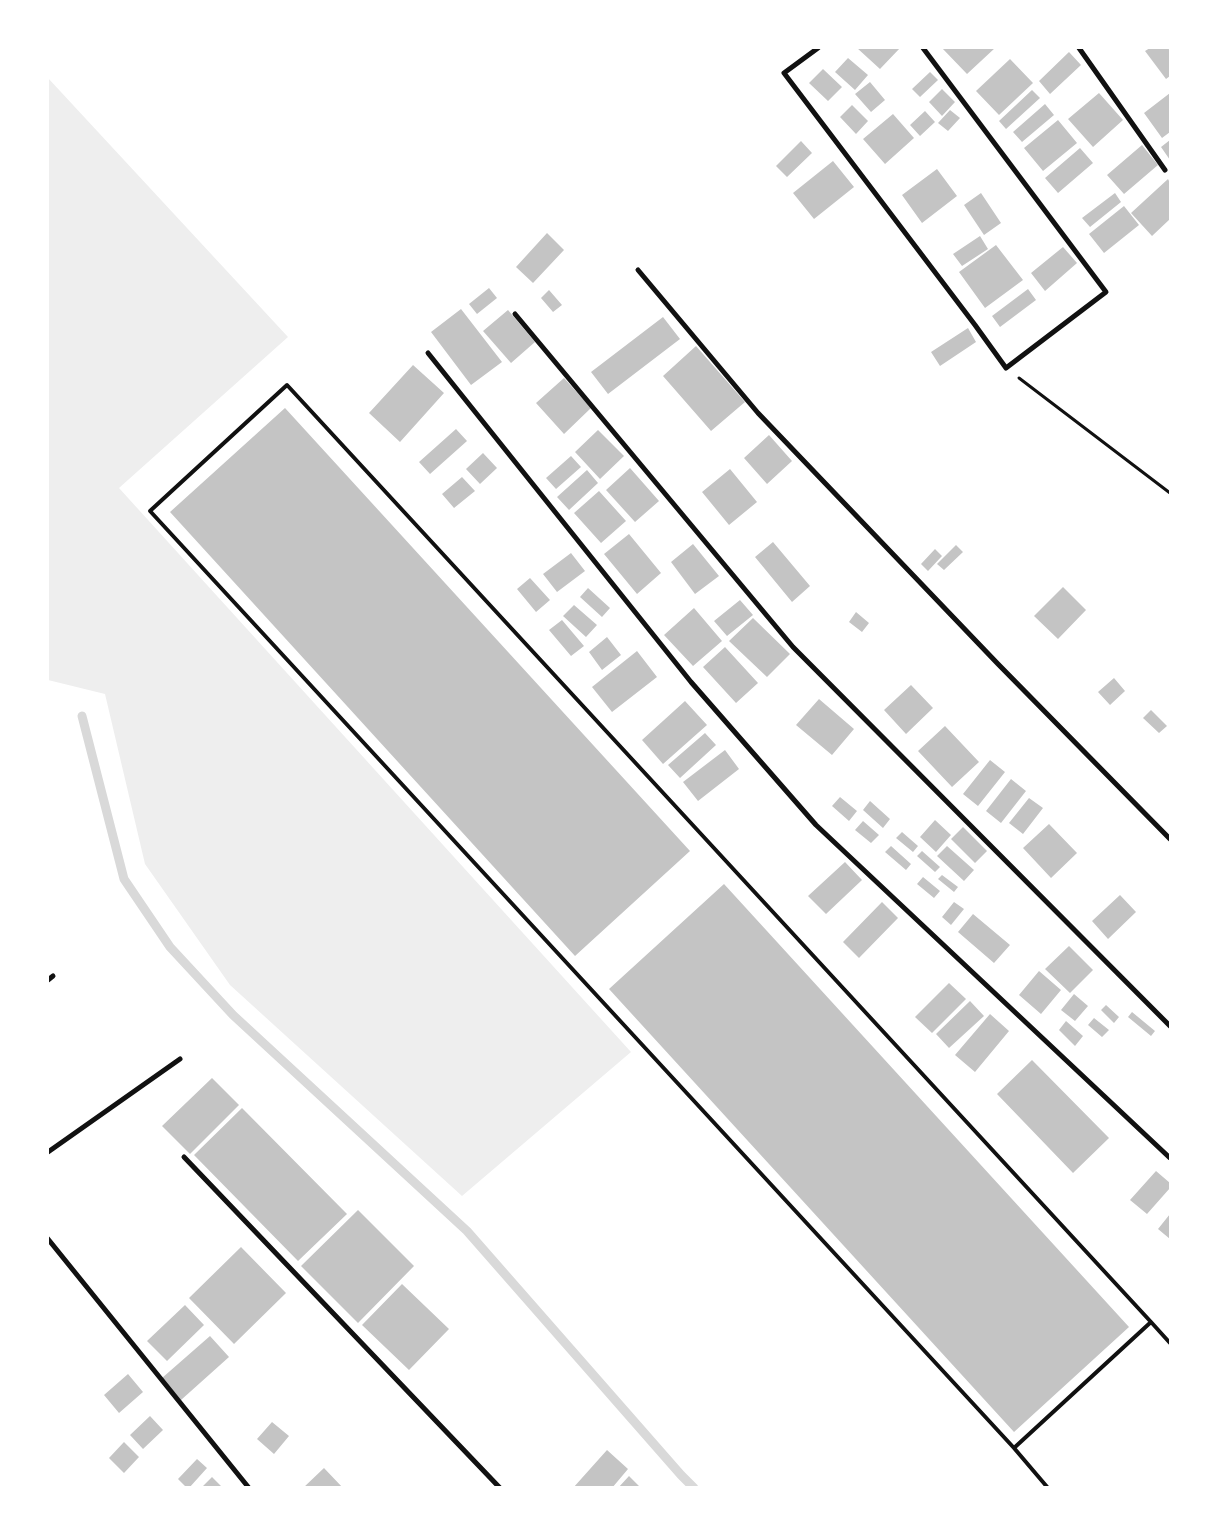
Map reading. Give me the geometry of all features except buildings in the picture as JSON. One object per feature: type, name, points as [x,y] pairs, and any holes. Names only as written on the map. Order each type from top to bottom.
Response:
[{"type":"street","points":[[818,48],[784,74],[1006,368],[1106,292],[923,48]]},
{"type":"street","points":[[1079,48],[1165,170]]},
{"type":"street","points":[[638,270],[758,414],[998,664],[1170,838]]},
{"type":"street","points":[[515,314],[793,647],[1170,1026]]},
{"type":"street","points":[[428,353],[691,682],[816,825],[1170,1158]]},
{"type":"street","points":[[48,980],[53,976]]},
{"type":"street","points":[[48,1152],[180,1059]]},
{"type":"street","points":[[184,1157],[500,1488]]},
{"type":"street","points":[[48,1239],[250,1488]]},
{"type":"lane","points":[[1048,1488],[1014,1448],[150,511],[287,385],[1170,1343]]},
{"type":"lane","points":[[1014,1448],[1151,1322]]},
{"type":"path","points":[[1006,368],[1170,493]]},
{"type":"shaded area","points":[[48,78],[288,337],[119,488],[631,1052],[462,1196],[230,985],[145,864],[105,694],[48,680]]},
{"type":"waterway","points":[[82,716],[124,879],[170,947],[233,1015],[467,1231],[694,1488]]}]
